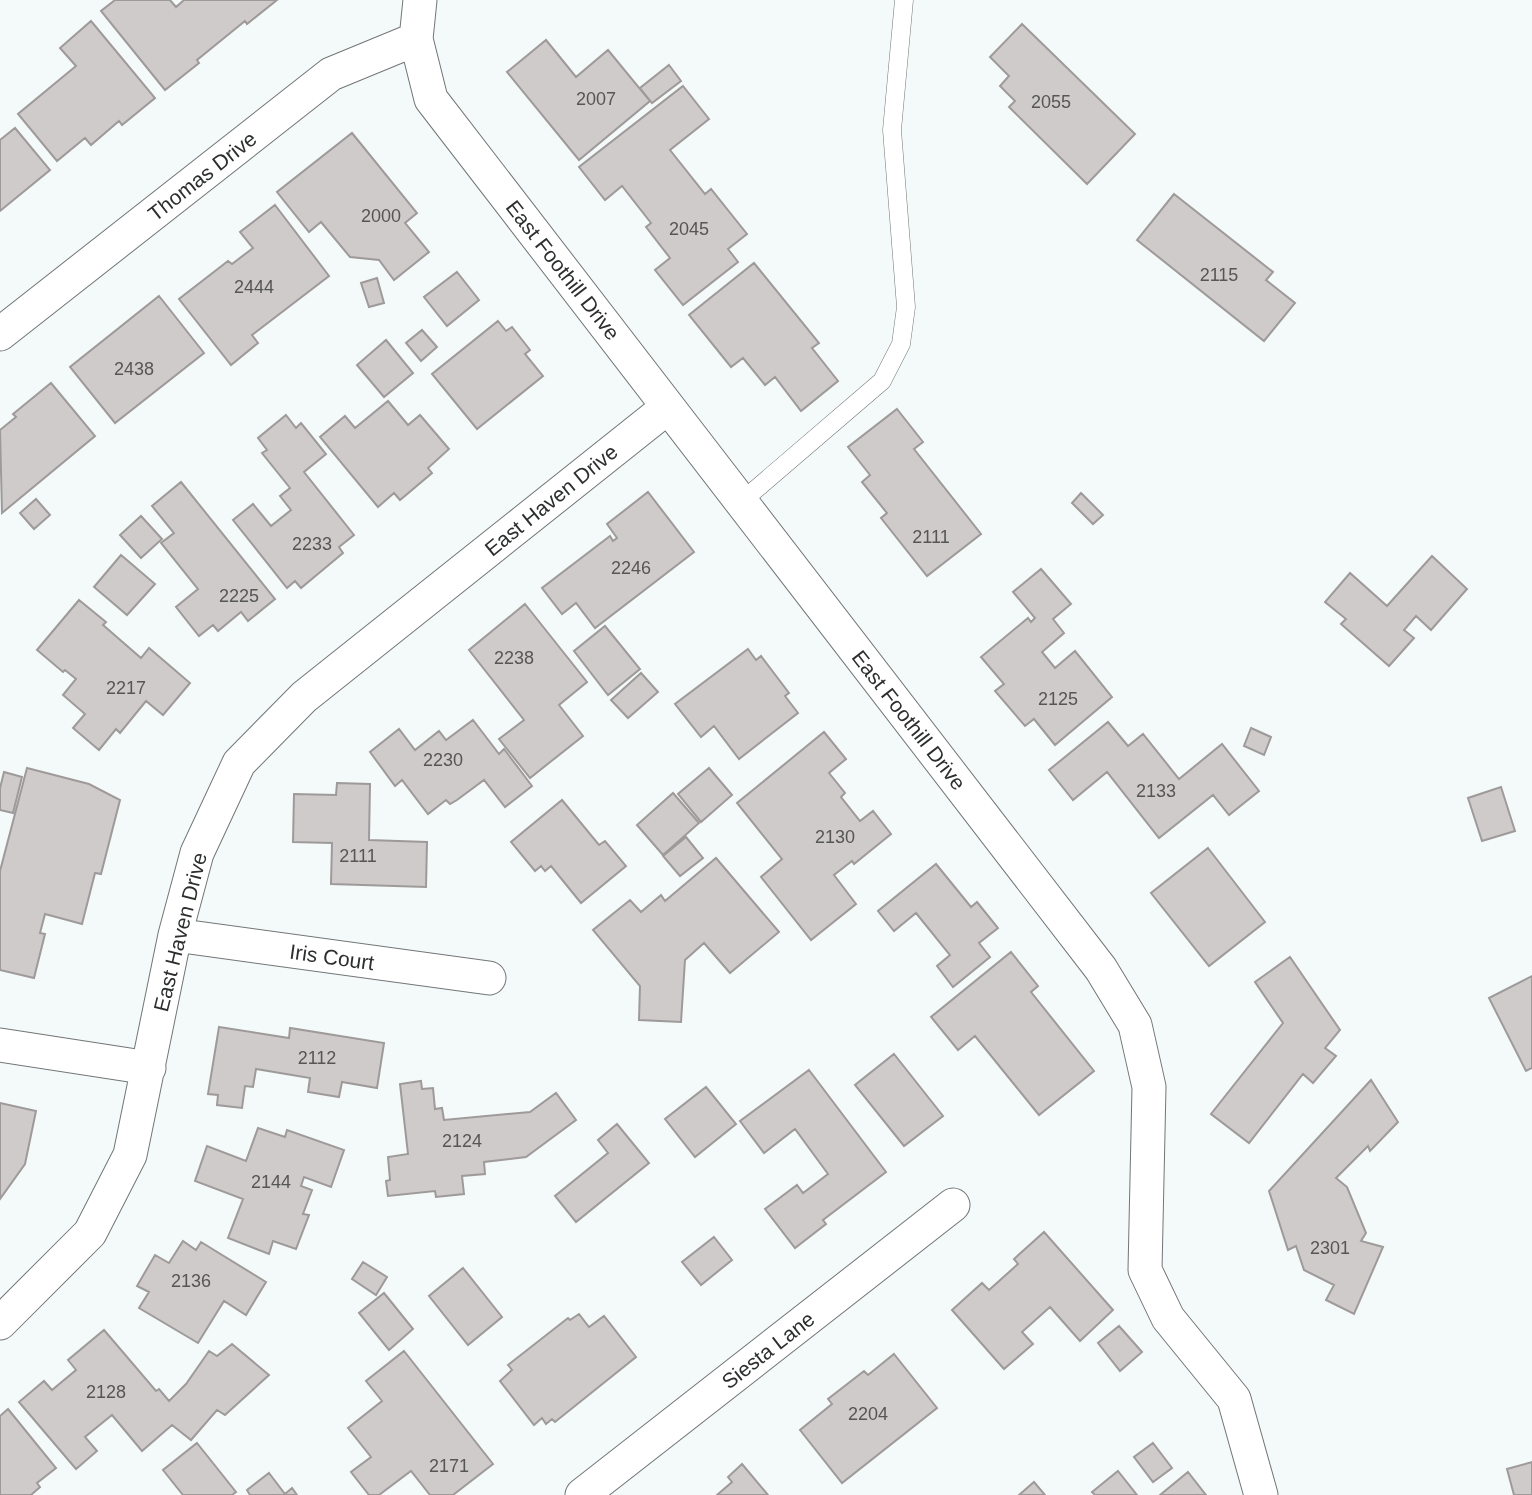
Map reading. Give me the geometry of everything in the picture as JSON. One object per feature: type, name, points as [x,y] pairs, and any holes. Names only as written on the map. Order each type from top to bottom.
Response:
[{"type":"street","name":"East Foothill Drive","points":[[420,0],[416,39],[431,99],[1101,969],[1135,1025],[1149,1087],[1145,1270],[1168,1318],[1234,1399],[1261,1495]]},
{"type":"street","name":"Thomas Drive","points":[[0,334],[331,74],[416,39]]},
{"type":"street","name":"East Haven Drive","points":[[0,1323],[90,1233],[130,1155],[175,936],[197,853],[239,763],[304,697],[668,407]]},
{"type":"street","name":"Iris Court","points":[[175,936],[489,978]]},
{"type":"street","points":[[0,1045],[149,1068]]},
{"type":"street","name":"Siesta Lane","points":[[582,1495],[953,1205]]},
{"type":"lane","points":[[741,502],[882,381],[901,344],[906,307],[892,131],[904,0]]},
{"type":"building","points":[[115,0],[170,0],[176,7],[184,0],[277,0],[247,24],[245,21],[165,90],[101,11]]},
{"type":"building","points":[[91,21],[155,98],[122,125],[119,121],[91,145],[85,138],[57,161],[18,114],[76,66],[60,48]]},
{"type":"building","points":[[1022,24],[1135,134],[1087,184],[1009,107],[1015,101],[1000,86],[1009,76],[990,57]]},
{"type":"building","points":[[546,40],[576,77],[608,50],[650,101],[579,160],[507,72]]},
{"type":"building","points":[[669,65],[681,81],[652,103],[640,88]]},
{"type":"building","points":[[683,86],[709,119],[670,150],[705,194],[711,189],[747,234],[728,249],[738,262],[683,305],[655,270],[670,258],[646,227],[651,223],[622,186],[605,200],[579,167]]},
{"type":"building","points":[[15,128],[50,170],[0,211],[0,140]]},
{"type":"building","points":[[352,133],[417,213],[405,223],[429,252],[394,280],[379,260],[350,257],[321,222],[309,232],[277,192]]},
{"type":"building","points":[[1174,194],[1273,272],[1266,280],[1295,303],[1264,341],[1137,240]]},
{"type":"building","points":[[275,205],[329,276],[252,335],[258,343],[231,365],[179,299],[228,261],[232,264],[253,248],[240,232]]},
{"type":"building","points":[[754,263],[819,343],[812,348],[838,381],[801,411],[775,377],[765,385],[743,358],[731,367],[689,315]]},
{"type":"building","points":[[457,272],[479,300],[447,326],[424,297]]},
{"type":"building","points":[[377,278],[384,303],[369,307],[361,283]]},
{"type":"building","points":[[159,296],[204,353],[115,423],[70,367]]},
{"type":"building","points":[[498,321],[506,331],[512,327],[530,350],[525,354],[543,376],[477,429],[432,374]]},
{"type":"building","points":[[422,330],[437,347],[421,361],[406,343]]},
{"type":"building","points":[[386,340],[413,373],[384,397],[357,365]]},
{"type":"building","points":[[51,383],[95,436],[2,513],[0,430],[16,417],[13,414]]},
{"type":"building","points":[[388,401],[408,425],[420,415],[449,449],[428,468],[432,473],[400,500],[394,493],[378,507],[320,437],[345,416],[355,428]]},
{"type":"building","points":[[897,409],[923,442],[914,449],[981,534],[927,576],[881,518],[887,513],[862,482],[870,475],[848,447]]},
{"type":"building","points":[[286,415],[296,428],[301,423],[326,454],[304,472],[354,535],[339,547],[343,553],[301,588],[295,581],[287,588],[233,520],[253,504],[271,526],[291,510],[280,496],[290,488],[262,453],[267,450],[258,438]]},
{"type":"building","points":[[181,482],[275,599],[248,621],[241,612],[218,631],[213,625],[199,636],[176,607],[198,589],[161,543],[174,533],[152,506]]},
{"type":"building","points":[[648,492],[694,552],[595,628],[576,603],[562,614],[542,588],[610,536],[613,541],[617,538],[607,524]]},
{"type":"building","points":[[1081,493],[1103,515],[1093,524],[1072,503]]},
{"type":"building","points":[[36,499],[50,515],[34,529],[20,513]]},
{"type":"building","points":[[141,516],[162,539],[141,558],[120,535]]},
{"type":"building","points":[[121,555],[155,584],[127,615],[94,587]]},
{"type":"building","points":[[1432,556],[1467,589],[1431,630],[1416,616],[1404,630],[1414,638],[1389,666],[1341,624],[1346,619],[1325,602],[1350,573],[1387,606]]},
{"type":"building","points":[[1041,569],[1071,604],[1053,619],[1064,633],[1042,652],[1055,668],[1075,651],[1112,697],[1055,745],[1034,719],[1025,726],[995,691],[1004,684],[981,657],[1028,618],[1031,622],[1035,618],[1013,592]]},
{"type":"building","points":[[79,600],[106,622],[103,625],[141,658],[149,648],[190,683],[163,715],[146,701],[120,733],[116,729],[99,750],[73,728],[85,714],[63,695],[76,679],[65,670],[63,672],[37,650]]},
{"type":"building","points":[[525,604],[587,682],[559,705],[583,736],[530,778],[499,739],[524,720],[469,650]]},
{"type":"building","points":[[605,626],[640,669],[608,695],[574,651]]},
{"type":"building","points":[[748,649],[756,660],[761,656],[789,693],[785,696],[798,713],[739,759],[714,726],[701,737],[675,704]]},
{"type":"building","points":[[641,673],[658,692],[628,718],[611,700]]},
{"type":"building","points":[[473,720],[499,754],[504,749],[532,786],[505,807],[484,780],[457,800],[450,804],[446,800],[428,814],[402,780],[395,786],[370,752],[399,729],[415,750],[439,731],[446,740]]},
{"type":"building","points":[[1108,722],[1128,746],[1143,734],[1179,779],[1222,744],[1259,791],[1229,815],[1213,795],[1159,838],[1107,772],[1073,800],[1049,770]]},
{"type":"building","points":[[1251,728],[1271,737],[1264,755],[1244,746]]},
{"type":"building","points":[[824,732],[846,759],[829,773],[845,793],[841,797],[860,821],[873,811],[891,834],[854,864],[852,861],[834,875],[856,904],[811,940],[761,877],[782,859],[737,803]]},
{"type":"building","points":[[27,768],[89,784],[120,800],[101,874],[95,873],[82,924],[45,914],[40,933],[45,934],[34,978],[0,970],[0,871]]},
{"type":"building","points":[[709,768],[732,795],[701,822],[678,794]]},
{"type":"building","points":[[4,772],[22,777],[13,813],[0,810],[0,788]]},
{"type":"building","points":[[337,783],[370,784],[369,840],[427,842],[426,887],[331,884],[332,843],[293,842],[294,794],[336,795]]},
{"type":"building","points":[[1501,787],[1515,831],[1482,841],[1468,798]]},
{"type":"building","points":[[673,793],[699,823],[663,855],[637,825]]},
{"type":"building","points":[[562,800],[599,845],[605,841],[626,866],[581,903],[551,866],[545,871],[541,866],[535,871],[511,842]]},
{"type":"building","points":[[686,837],[703,858],[680,876],[663,856]]},
{"type":"building","points":[[1208,848],[1265,922],[1209,966],[1151,893]]},
{"type":"building","points":[[716,858],[779,932],[730,973],[704,943],[685,960],[681,1022],[639,1020],[640,986],[593,930],[630,900],[641,912],[661,895],[665,901]]},
{"type":"building","points":[[936,864],[971,907],[977,902],[998,928],[979,943],[990,957],[953,987],[937,966],[950,955],[916,913],[894,931],[878,911]]},
{"type":"building","points":[[1011,952],[1038,986],[1031,992],[1094,1071],[1039,1115],[975,1036],[958,1050],[931,1017]]},
{"type":"building","points":[[1290,957],[1340,1030],[1325,1048],[1336,1056],[1313,1083],[1303,1074],[1249,1143],[1211,1114],[1283,1023],[1255,982]]},
{"type":"building","points":[[1532,976],[1532,1068],[1526,1071],[1489,998]]},
{"type":"building","points":[[219,1027],[289,1038],[290,1028],[384,1043],[377,1088],[342,1082],[339,1097],[308,1092],[310,1078],[256,1069],[253,1087],[245,1086],[242,1108],[217,1105],[218,1095],[208,1094]]},
{"type":"building","points":[[894,1054],[943,1116],[904,1146],[855,1085]]},
{"type":"building","points":[[809,1070],[886,1172],[823,1220],[826,1224],[795,1248],[765,1209],[797,1185],[803,1193],[828,1174],[795,1129],[764,1153],[740,1121]]},
{"type":"building","points":[[1371,1080],[1398,1122],[1370,1151],[1368,1146],[1336,1178],[1347,1187],[1366,1233],[1361,1241],[1383,1247],[1354,1314],[1326,1300],[1334,1285],[1304,1270],[1296,1246],[1288,1250],[1269,1191]]},
{"type":"building","points":[[421,1081],[422,1089],[433,1088],[435,1109],[442,1108],[444,1120],[530,1112],[556,1093],[576,1120],[526,1157],[484,1162],[485,1174],[462,1176],[464,1194],[436,1197],[435,1191],[388,1196],[388,1157],[408,1154],[400,1084]]},
{"type":"building","points":[[706,1087],[736,1124],[695,1157],[665,1119]]},
{"type":"building","points":[[0,1103],[36,1111],[25,1164],[0,1199]]},
{"type":"building","points":[[617,1124],[649,1163],[576,1222],[555,1196],[608,1153],[598,1140]]},
{"type":"building","points":[[258,1128],[285,1137],[287,1130],[344,1150],[331,1187],[304,1177],[301,1186],[312,1190],[303,1214],[309,1215],[296,1249],[273,1241],[269,1254],[228,1238],[243,1199],[195,1181],[207,1146],[246,1161]]},
{"type":"building","points":[[1044,1232],[1113,1310],[1080,1341],[1050,1307],[1022,1332],[1033,1344],[1004,1369],[952,1310],[982,1283],[989,1290],[1018,1264],[1014,1259]]},
{"type":"building","points":[[714,1237],[732,1260],[701,1285],[682,1262]]},
{"type":"building","points":[[183,1241],[196,1250],[201,1242],[266,1282],[246,1315],[224,1301],[198,1343],[139,1308],[149,1292],[137,1286],[155,1255],[169,1263]]},
{"type":"building","points":[[363,1262],[387,1277],[376,1295],[352,1279]]},
{"type":"building","points":[[463,1268],[502,1317],[468,1345],[429,1296]]},
{"type":"building","points":[[384,1293],[413,1329],[389,1350],[359,1313]]},
{"type":"building","points":[[579,1314],[589,1327],[604,1316],[636,1357],[555,1422],[552,1419],[546,1424],[542,1418],[534,1425],[500,1381],[512,1370],[508,1365],[568,1318],[570,1320]]},
{"type":"building","points":[[1119,1326],[1142,1352],[1120,1371],[1098,1343]]},
{"type":"building","points":[[104,1330],[156,1391],[159,1389],[169,1401],[186,1384],[209,1351],[217,1356],[232,1344],[269,1375],[225,1415],[217,1410],[191,1440],[172,1425],[142,1451],[112,1415],[85,1437],[97,1451],[76,1469],[19,1402],[44,1381],[52,1390],[76,1370],[68,1360]]},
{"type":"building","points":[[404,1351],[493,1464],[453,1495],[430,1495],[411,1471],[379,1495],[369,1495],[351,1472],[371,1457],[348,1428],[382,1401],[366,1381]]},
{"type":"building","points":[[894,1354],[937,1408],[842,1483],[800,1430],[832,1404],[828,1399],[864,1371],[868,1375]]},
{"type":"building","points":[[8,1409],[56,1468],[37,1483],[40,1487],[31,1495],[0,1495],[0,1416]]},
{"type":"building","points":[[197,1443],[236,1492],[232,1495],[183,1495],[163,1470]]},
{"type":"building","points":[[1153,1443],[1172,1468],[1153,1482],[1134,1457]]},
{"type":"building","points":[[1532,1462],[1532,1495],[1514,1495],[1507,1469]]},
{"type":"building","points":[[742,1464],[768,1495],[717,1495],[732,1482],[728,1477]]},
{"type":"building","points":[[1118,1471],[1137,1495],[1095,1495],[1092,1492]]},
{"type":"building","points":[[1188,1472],[1206,1495],[1160,1495]]},
{"type":"building","points":[[269,1473],[285,1494],[292,1488],[297,1495],[250,1495],[247,1490]]},
{"type":"building","points":[[1034,1482],[1045,1495],[1019,1495]]}]
